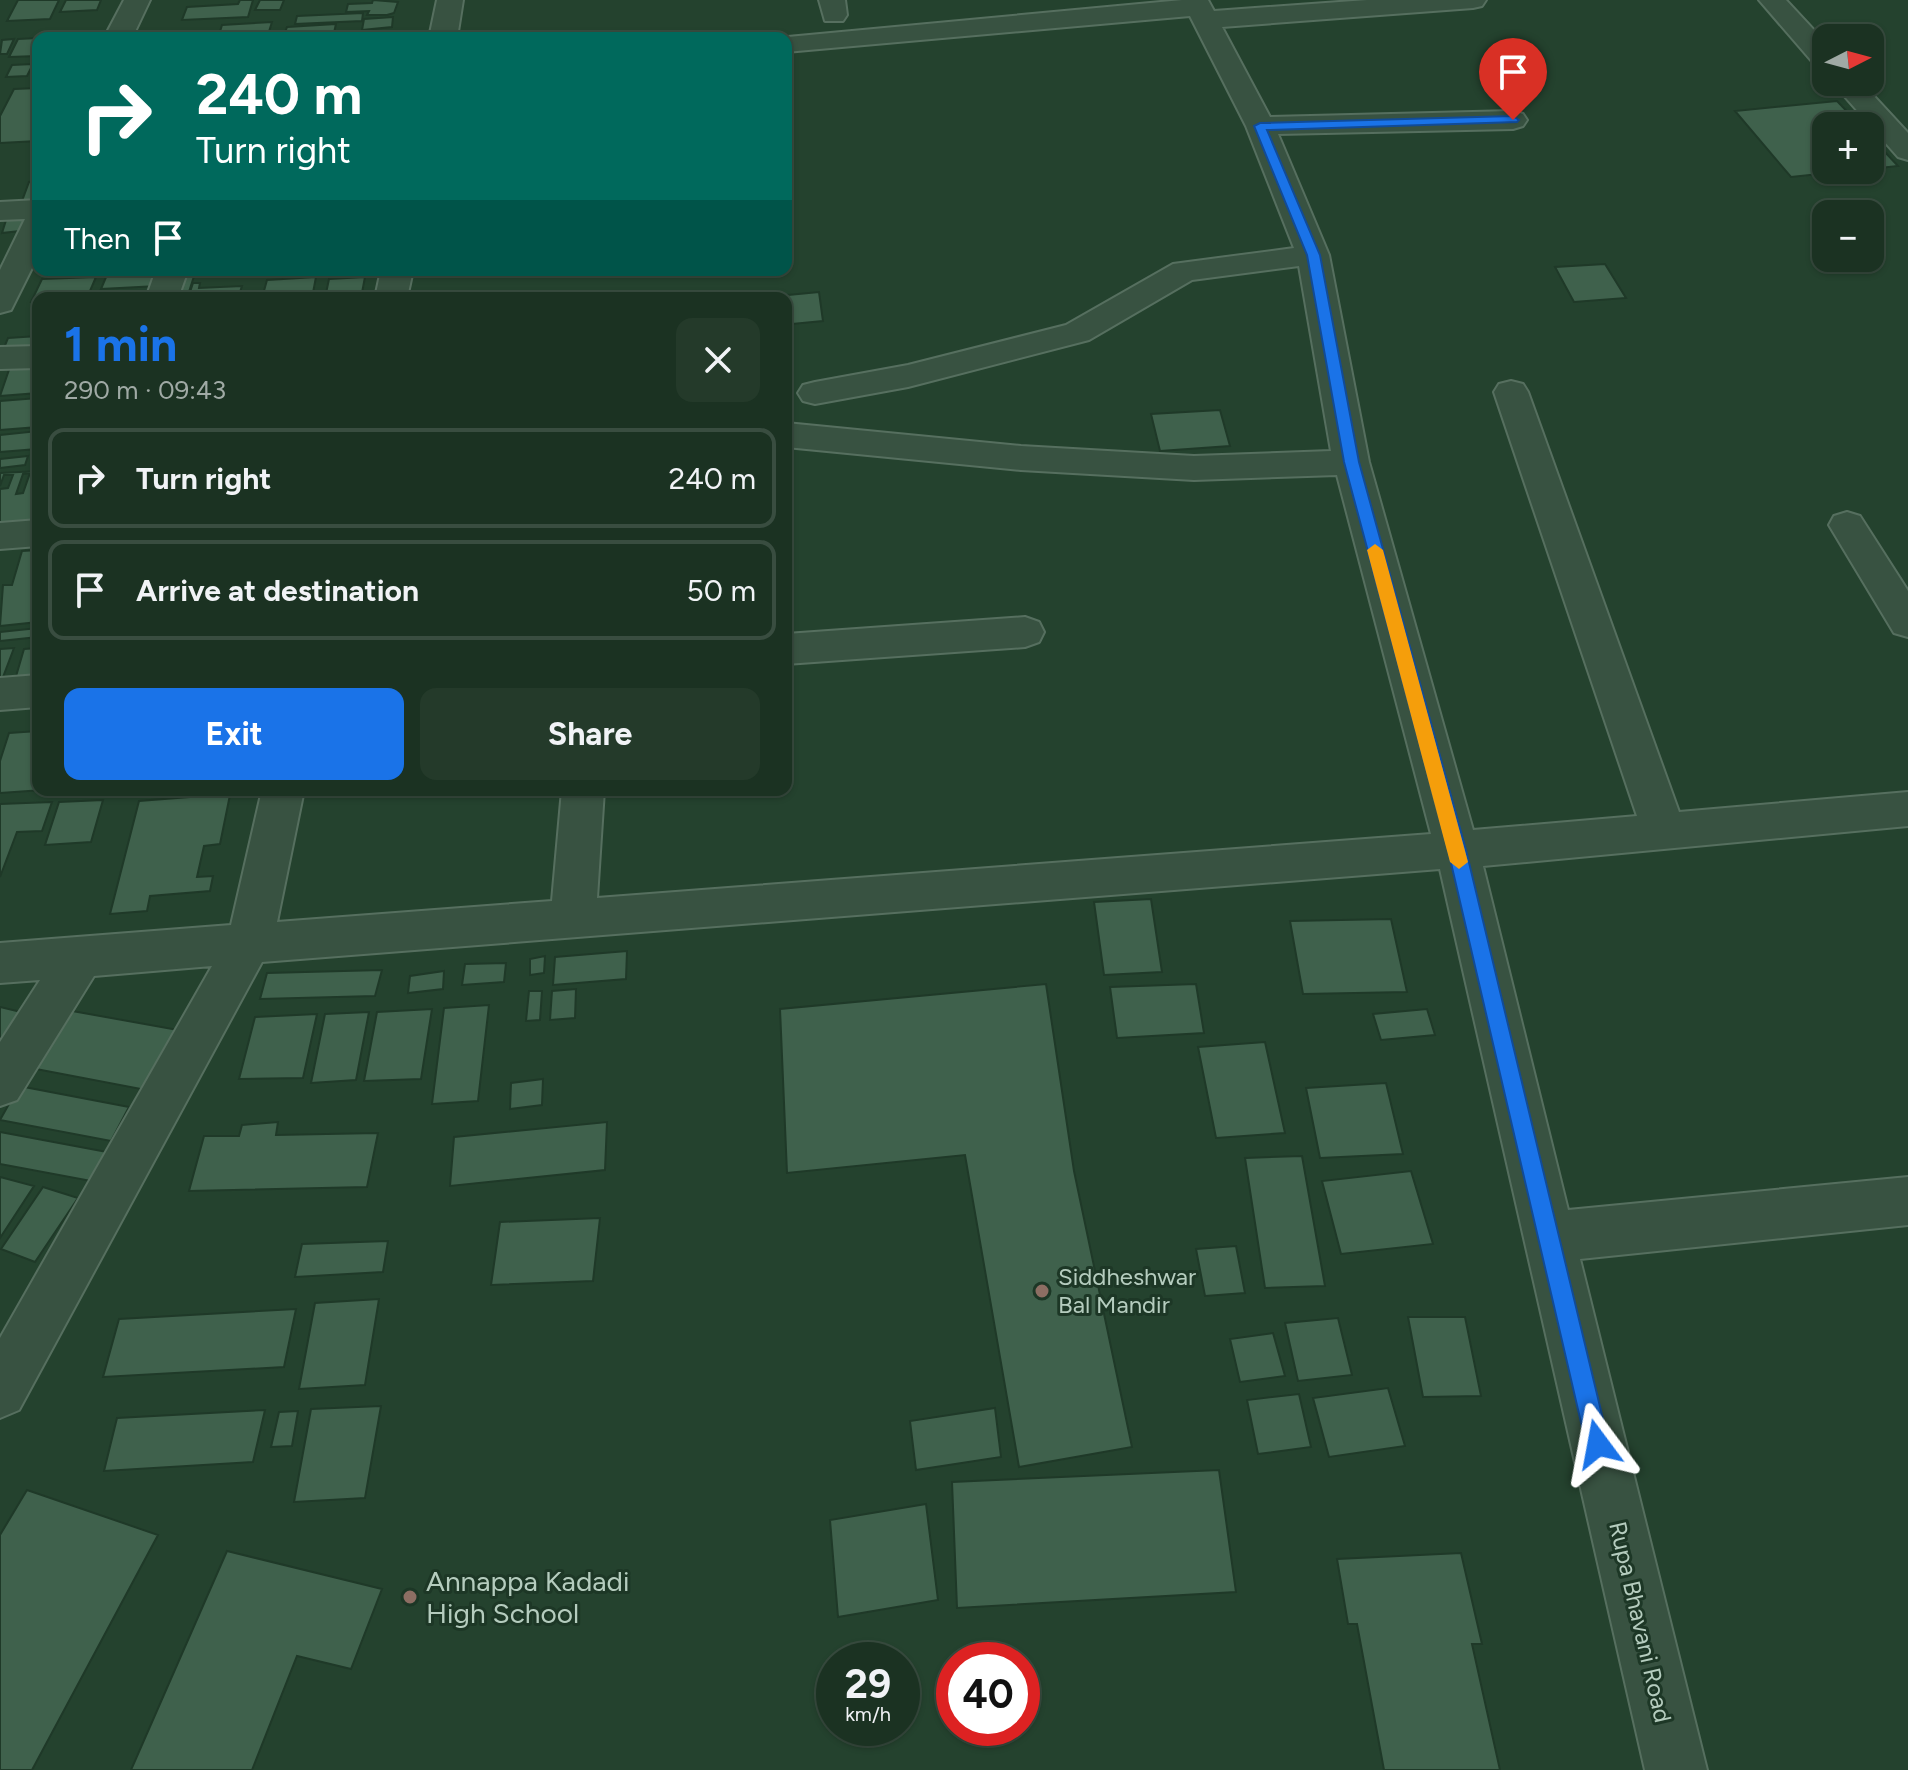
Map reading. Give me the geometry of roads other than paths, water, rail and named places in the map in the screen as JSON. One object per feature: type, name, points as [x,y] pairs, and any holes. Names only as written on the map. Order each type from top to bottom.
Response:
[{"type":"street","points":[[121,32],[137,0]]},
{"type":"street","points":[[444,32],[450,0]]},
{"type":"street","points":[[792,43],[1200,9],[1473,0]]},
{"type":"street","points":[[1772,0],[1812,44]]},
{"type":"street","name":"Rupa Bhavani Road","points":[[1200,9],[1260,126],[1313,255],[1351,462],[1457,850],[1676,1770]]},
{"type":"street","points":[[1859,96],[1908,151]]},
{"type":"street","points":[[1260,126],[1513,120]]},
{"type":"street","points":[[0,211],[32,209]]},
{"type":"street","points":[[0,303],[32,236]]},
{"type":"street","points":[[815,393],[908,376],[1077,333],[1184,271],[1313,255]]},
{"type":"street","points":[[0,358],[32,357]]},
{"type":"street","points":[[1511,392],[1664,831]]},
{"type":"street","points":[[792,436],[1021,458],[1194,468],[1351,462]]},
{"type":"street","points":[[1847,525],[1908,623]]},
{"type":"street","points":[[0,536],[32,533]]},
{"type":"street","points":[[792,649],[1025,632]]},
{"type":"street","points":[[0,694],[32,691]]},
{"type":"street","points":[[0,1391],[250,942],[282,796]]},
{"type":"street","points":[[573,917],[583,796]]},
{"type":"street","points":[[0,963],[1457,850],[1908,809]]},
{"type":"street","points":[[0,1084],[81,956]]},
{"type":"street","points":[[1548,1237],[1908,1201]]},
{"type":"place","name":"Siddheshwar Bal Mandir","points":[[1042,1291]]},
{"type":"place","name":"Annappa Kadadi High School","points":[[410,1597]]}]
